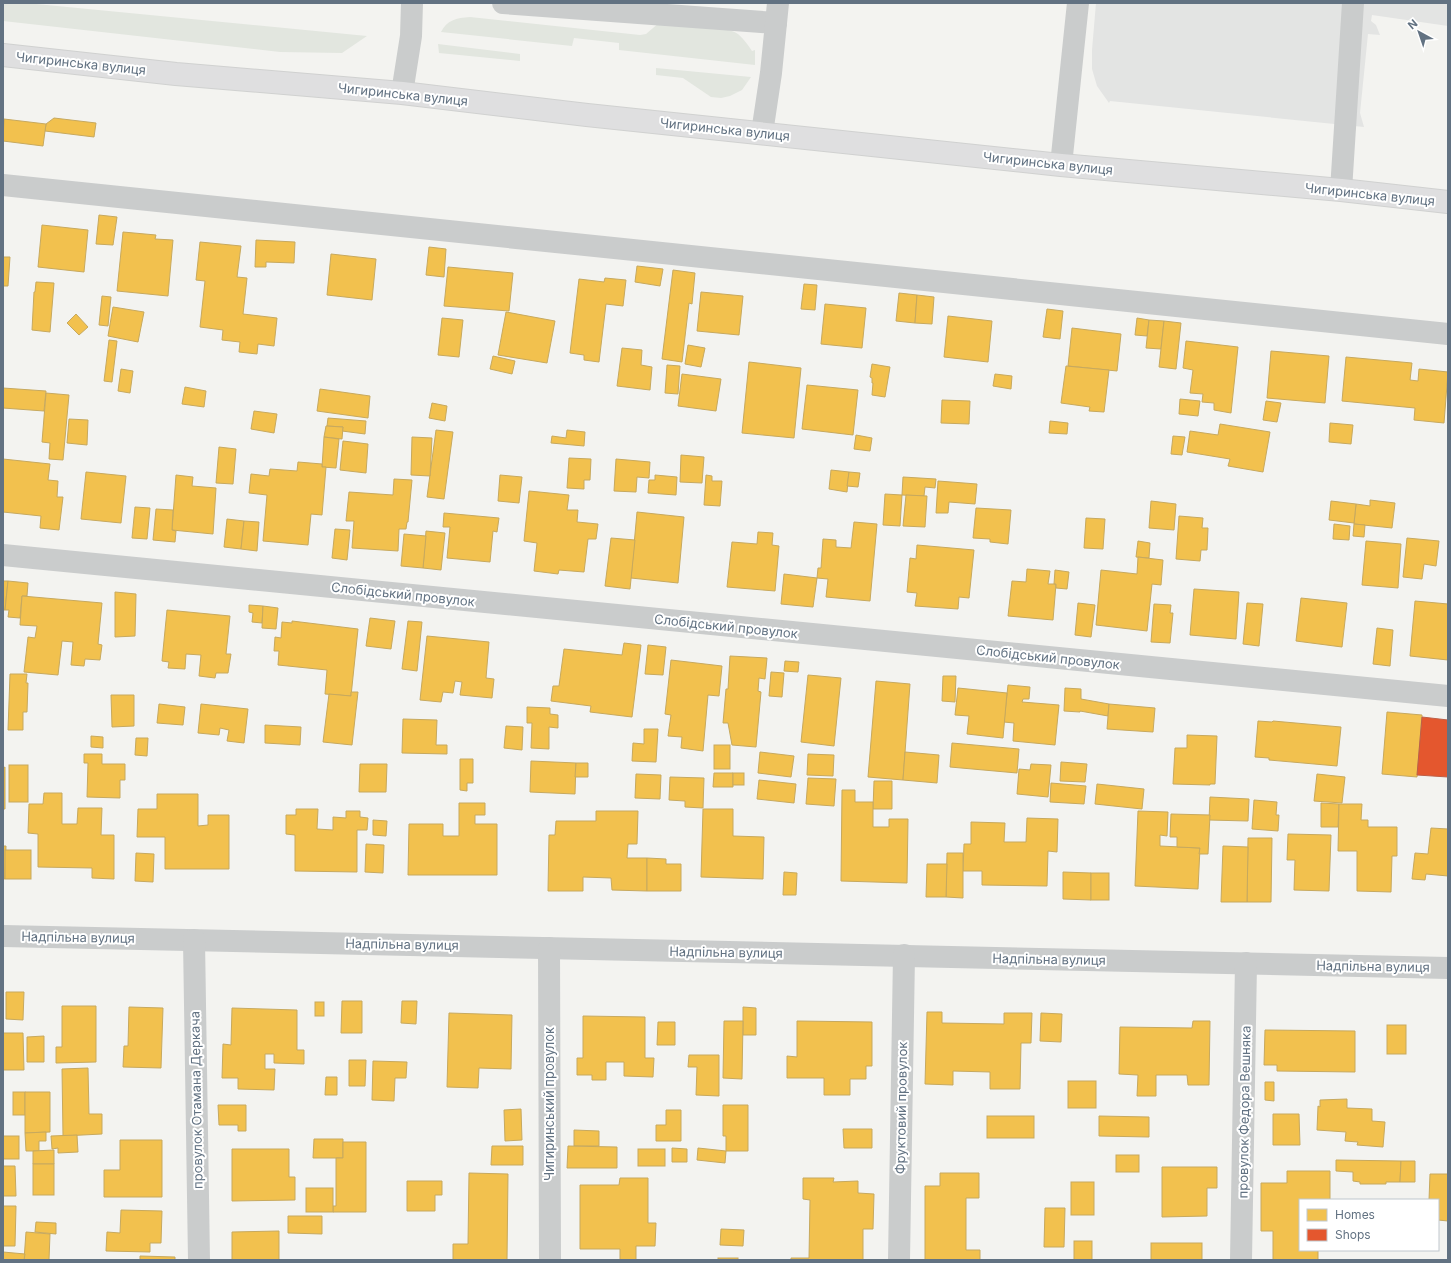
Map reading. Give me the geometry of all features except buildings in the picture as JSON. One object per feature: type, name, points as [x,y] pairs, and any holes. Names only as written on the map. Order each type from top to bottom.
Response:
[{"type":"main road","name":"Чигиринська вулиця","points":[[3,54],[176,74],[402,93],[587,115],[1062,165],[1341,190],[1448,202]]},
{"type":"street","points":[[402,93],[411,36],[412,3]]},
{"type":"street","points":[[503,3],[777,13],[762,133]]},
{"type":"street","points":[[1062,165],[1078,3]]},
{"type":"street","points":[[1341,190],[1353,3]]},
{"type":"street","points":[[3,185],[1448,334]]},
{"type":"street","name":"Слобідський провулок","points":[[3,555],[1448,696]]},
{"type":"street","name":"Надпільна вулиця","points":[[3,936],[1448,968]]},
{"type":"street","name":"провулок Отамана Деркача","points":[[194,940],[199,1260]]},
{"type":"street","name":"Чигиринський провулок","points":[[549,948],[550,1260]]},
{"type":"street","name":"Фруктовий провулок","points":[[899,1260],[904,955]]},
{"type":"street","name":"провулок Федора Вешняка","points":[[1241,1260],[1246,963]]},
{"type":"shaded area","points":[[3,3],[26,3],[367,36],[342,53],[280,52],[3,21]]},
{"type":"shaded area","points":[[1096,3],[1448,3],[1448,26],[1372,15],[1371,21],[1376,25],[1380,35],[1368,34],[1360,113],[1364,127],[1110,101],[1109,103],[1097,86],[1092,69]]},
{"type":"shaded area","points":[[470,17],[640,35],[646,34],[660,22],[712,26],[723,28],[738,34],[752,51],[755,50],[755,65],[619,50],[619,43],[574,38],[572,46],[441,32],[443,28],[452,20]]},
{"type":"shaded area","points":[[438,44],[520,54],[520,61],[439,53]]},
{"type":"shaded area","points":[[656,68],[751,77],[742,90],[730,96],[721,98],[711,97],[683,78],[656,75]]}]
